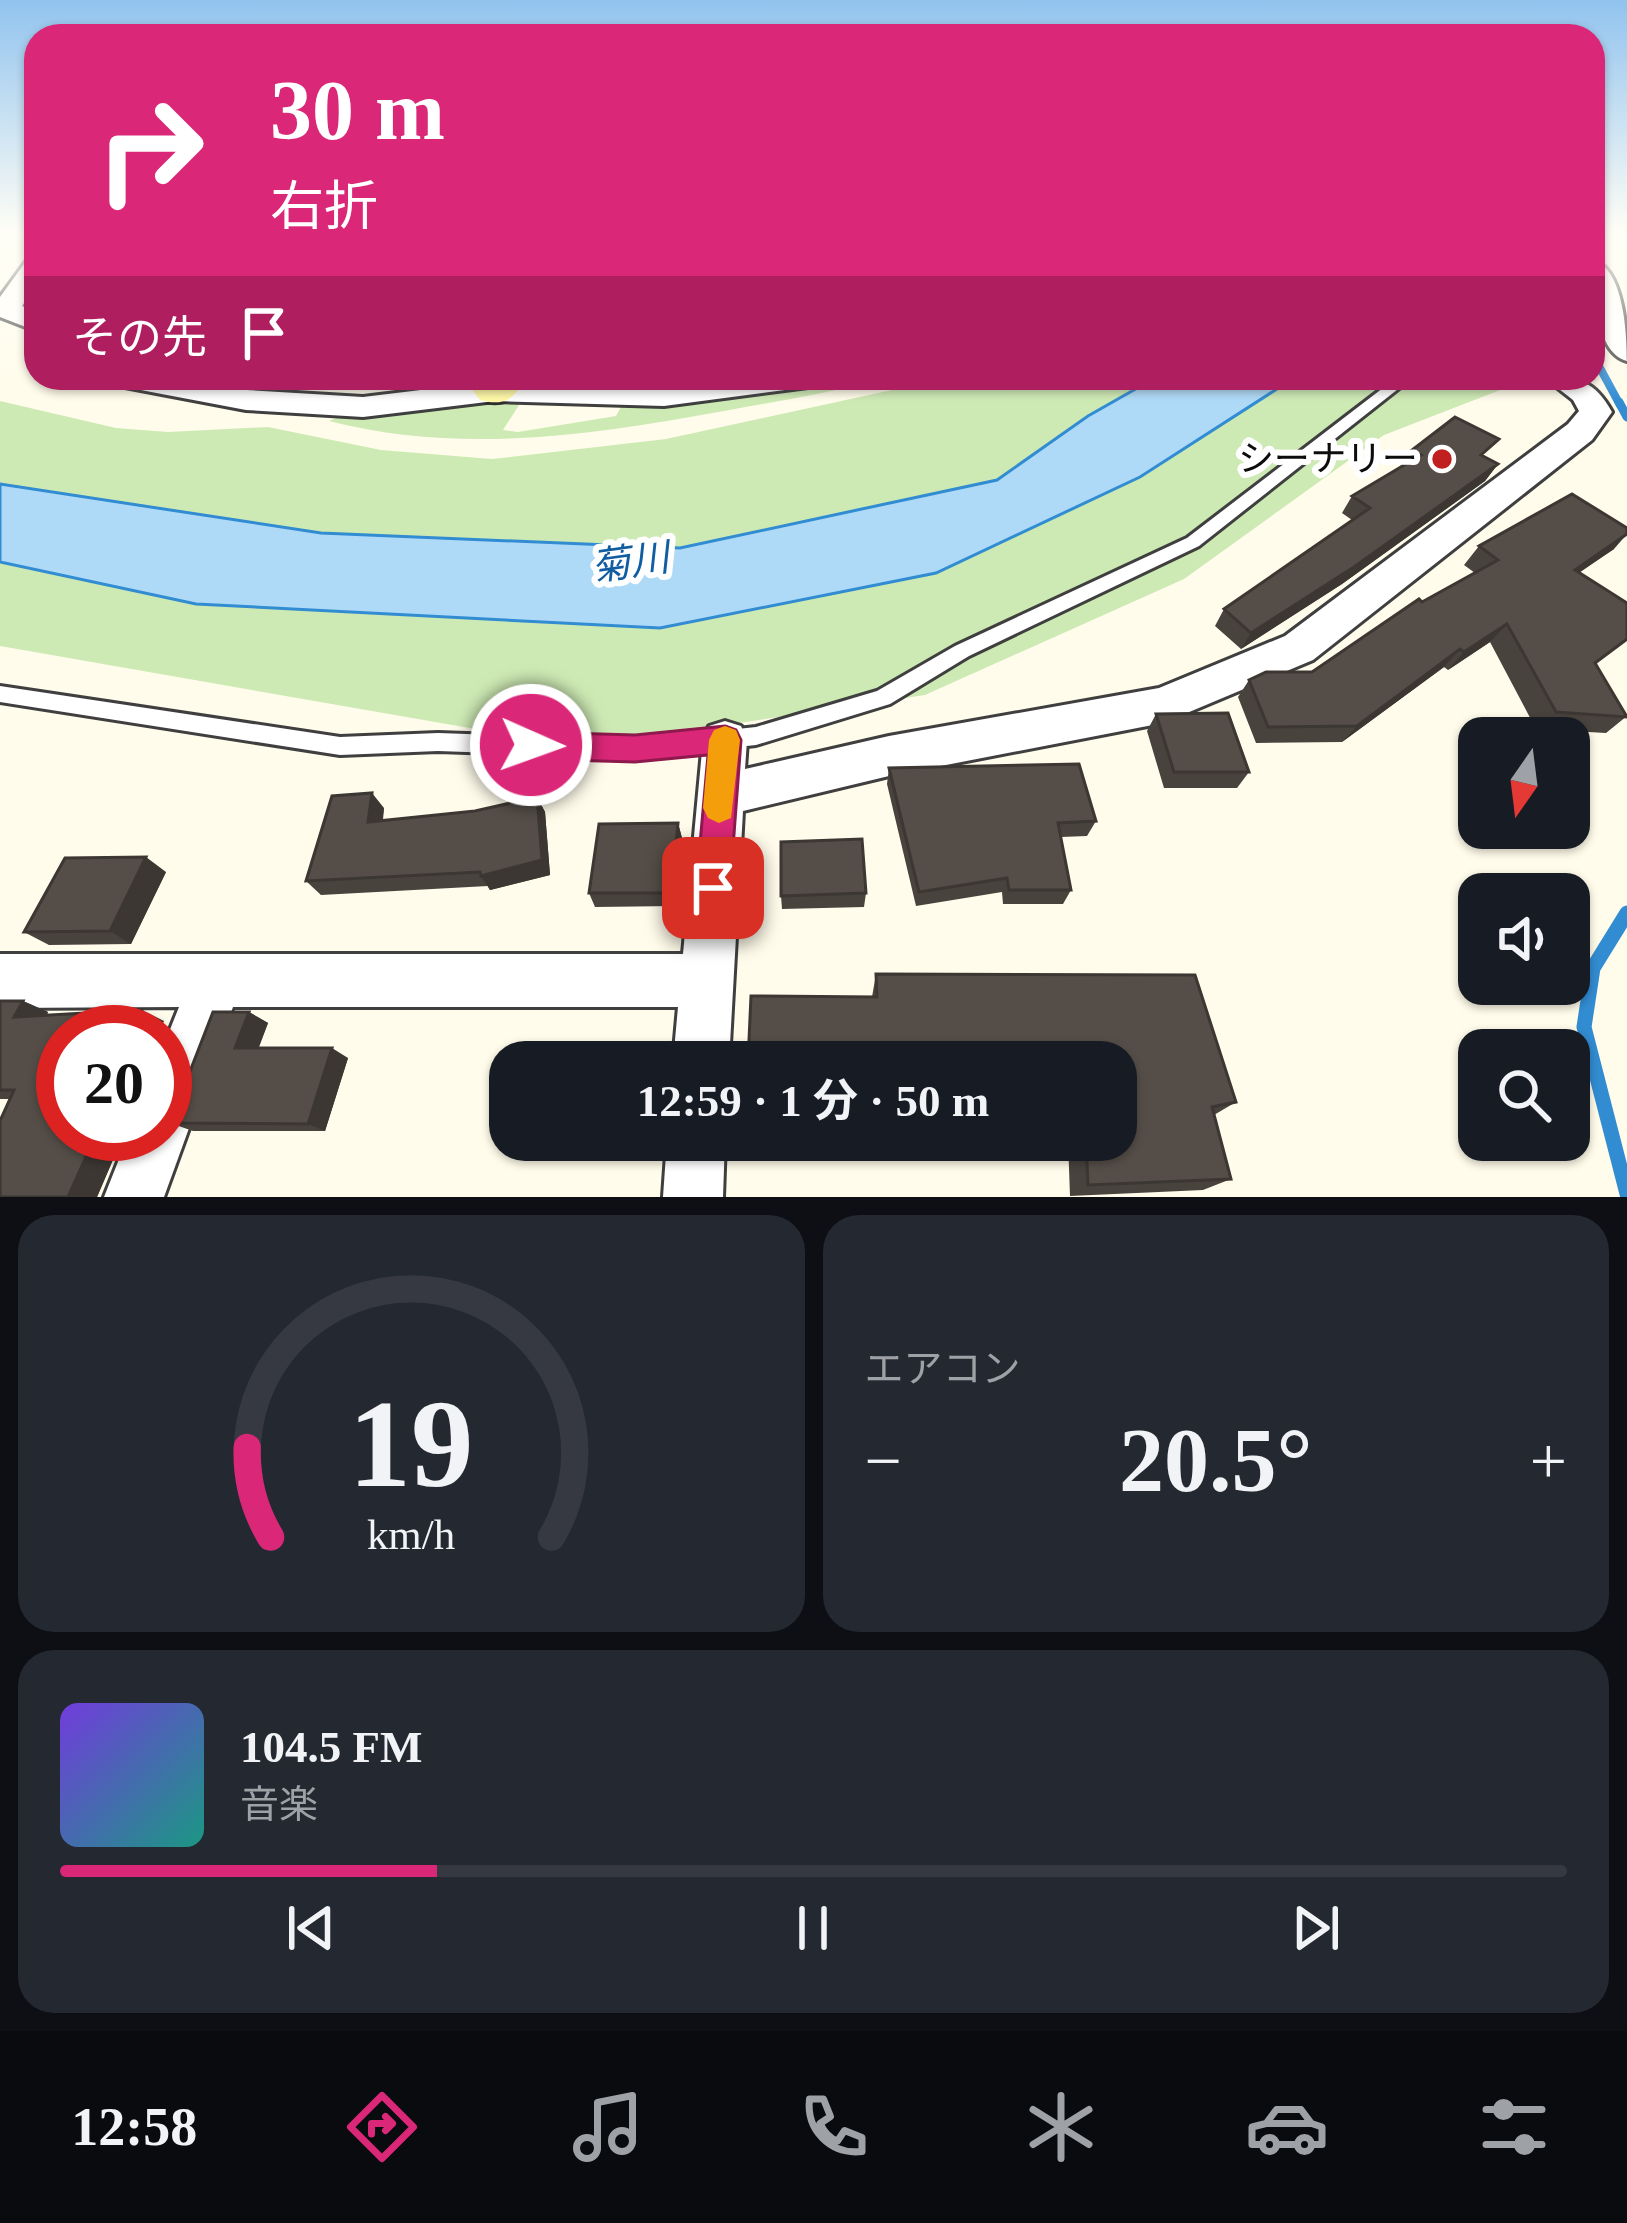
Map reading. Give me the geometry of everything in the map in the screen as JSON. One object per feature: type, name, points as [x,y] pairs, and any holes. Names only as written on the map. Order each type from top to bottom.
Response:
[{"type":"street","points":[[1605,297],[1627,351]]},
{"type":"street","points":[[203,390],[295,404],[363,407],[464,390]]},
{"type":"street","points":[[295,404],[310,390]]},
{"type":"street","points":[[582,390],[664,396],[712,390]]},
{"type":"street","points":[[720,796],[890,756],[1163,705],[1299,648],[1580,432],[1596,412],[1580,390]]},
{"type":"street","points":[[702,1041],[725,740]]},
{"type":"street","points":[[0,981],[706,980]]},
{"type":"street","points":[[192,1044],[216,981]]},
{"type":"street","points":[[134,1197],[148,1161]]},
{"type":"street","points":[[693,1197],[695,1161]]},
{"type":"lane","points":[[0,694],[340,746],[438,742],[635,749],[756,736],[884,698],[962,651],[1193,542],[1389,390]]},
{"type":"green space","points":[[755,390],[833,390],[675,420],[527,438],[428,437],[329,421],[368,410],[423,404],[521,402],[503,430],[518,432],[616,416],[625,400],[698,399]]},
{"type":"green space","points":[[892,390],[1500,390],[1384,435],[1184,579],[925,695],[578,747],[0,646],[0,401],[116,428],[168,432],[268,427],[381,450],[492,459],[666,439]]},
{"type":"water","name":"菊川","points":[[1134,390],[1275,390],[1140,477],[936,573],[660,628],[196,604],[0,562],[0,484],[321,533],[680,548],[997,480]]},
{"type":"building","points":[[1455,417],[1499,439],[1481,455],[1498,464],[1354,567],[1251,633],[1224,609],[1370,508],[1352,496],[1421,455],[1412,450]]},
{"type":"building","points":[[1572,494],[1627,528],[1627,534],[1575,570],[1627,603],[1627,639],[1595,663],[1627,717],[1556,712],[1507,624],[1464,652],[1460,649],[1357,726],[1268,727],[1249,680],[1266,672],[1312,672],[1419,599],[1422,602],[1498,560],[1479,546]]},
{"type":"building","points":[[1228,713],[1249,772],[1174,772],[1156,714]]},
{"type":"building","points":[[1079,764],[1096,821],[1058,823],[1071,890],[1009,890],[1007,878],[919,892],[889,768]]},
{"type":"building","points":[[372,793],[368,822],[475,811],[537,797],[542,860],[481,876],[480,872],[306,881],[332,796]]},
{"type":"building","points":[[678,823],[671,893],[589,893],[599,824]]},
{"type":"building","points":[[862,839],[866,893],[781,896],[781,842]]},
{"type":"building","points":[[146,857],[110,931],[24,932],[65,858]]},
{"type":"building","points":[[876,974],[1195,975],[1236,1102],[1212,1107],[1231,1179],[1088,1185],[1087,1161],[1137,1161],[1137,1041],[749,1041],[751,996],[877,997]]},
{"type":"building","points":[[0,1001],[23,1001],[14,1017],[36,1016],[36,1161],[84,1161],[68,1197],[0,1197],[0,1121],[14,1090],[0,1090]]},
{"type":"building","points":[[213,1012],[249,1012],[235,1048],[332,1048],[308,1124],[192,1123],[192,1066]]},
{"type":"waterway","points":[[1605,377],[1620,405]]},
{"type":"waterway","points":[[1619,402],[1627,417]]},
{"type":"waterway","points":[[1627,913],[1593,968],[1584,1027],[1627,1194]]},
{"type":"slow traffic","points":[[719,808],[725,740]]},
{"type":"place","name":"シーナリー","points":[[1442,459]]},
{"type":"route","points":[[531,745],[635,749],[725,740],[713,888]]}]
